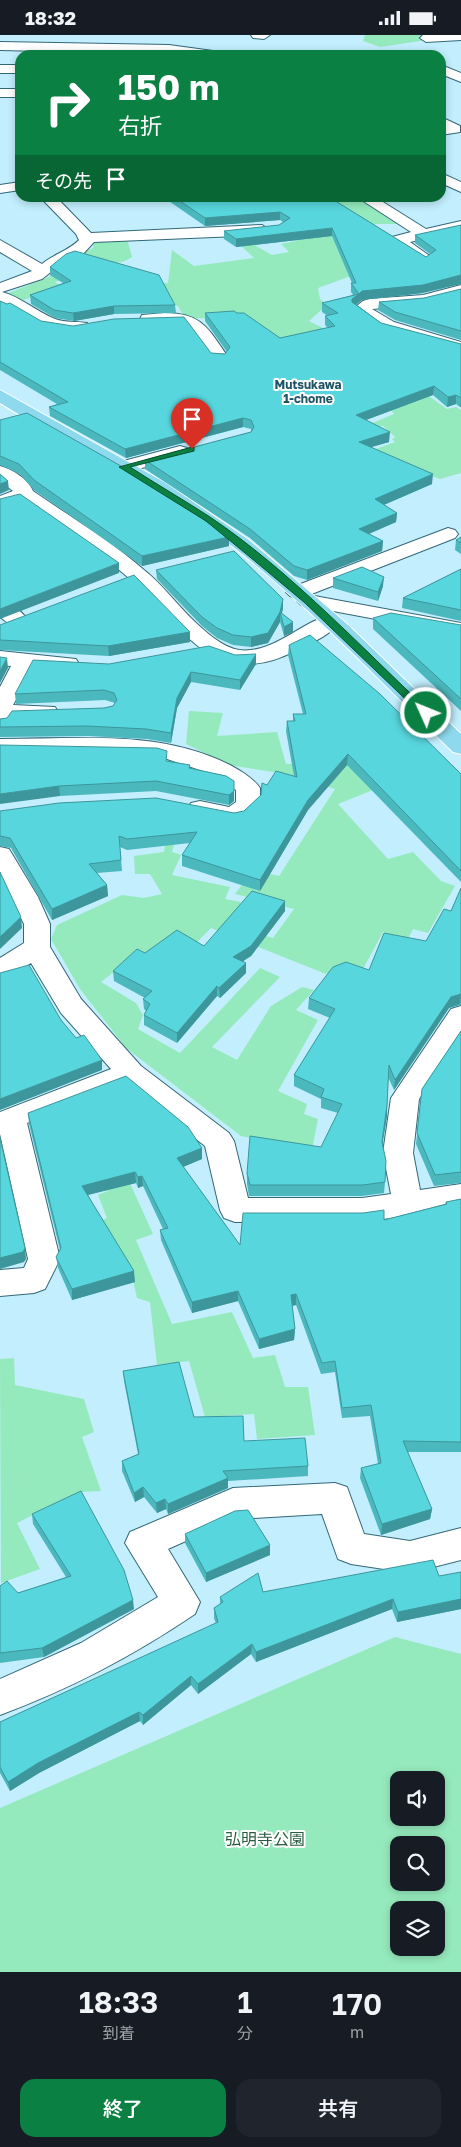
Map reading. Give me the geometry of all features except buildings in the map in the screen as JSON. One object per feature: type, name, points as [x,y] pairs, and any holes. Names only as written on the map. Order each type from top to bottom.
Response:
[{"type":"main road","points":[[0,395],[123,467],[208,520],[302,596],[461,747]]},
{"type":"street","points":[[257,35],[264,35]]},
{"type":"street","points":[[426,38],[461,36]]},
{"type":"street","points":[[0,46],[134,41],[169,49],[188,50]]},
{"type":"street","points":[[0,69],[15,69]]},
{"type":"street","points":[[446,71],[460,77]]},
{"type":"street","points":[[0,93],[15,93]]},
{"type":"street","points":[[446,124],[455,129],[446,130]]},
{"type":"street","points":[[446,174],[461,170]]},
{"type":"street","points":[[446,178],[461,188]]},
{"type":"street","points":[[0,189],[15,187]]},
{"type":"street","points":[[0,288],[36,276],[60,257],[77,251],[88,241],[83,232],[52,202]]},
{"type":"street","points":[[372,202],[424,234]]},
{"type":"street","points":[[426,259],[397,240],[461,226]]},
{"type":"street","points":[[86,238],[250,231],[280,227]]},
{"type":"street","points":[[0,245],[43,271]]},
{"type":"street","points":[[461,290],[423,300],[369,304],[361,309],[388,326],[461,347]]},
{"type":"street","points":[[0,297],[17,304],[49,324],[74,328],[102,324]]},
{"type":"street","points":[[132,320],[189,319],[195,323],[219,357]]},
{"type":"street","points":[[6,420],[28,411]]},
{"type":"street","points":[[123,467],[196,448]]},
{"type":"street","points":[[0,472],[21,486],[24,494],[210,647],[235,656],[259,656],[277,653],[329,622]]},
{"type":"street","points":[[0,502],[24,494]]},
{"type":"street","points":[[302,596],[448,534]]},
{"type":"street","points":[[221,556],[246,550]]},
{"type":"street","points":[[129,579],[165,569]]},
{"type":"street","points":[[302,596],[461,629]]},
{"type":"street","points":[[0,606],[18,621]]},
{"type":"street","points":[[183,652],[210,647]]},
{"type":"street","points":[[0,658],[89,664]]},
{"type":"street","points":[[25,661],[1,711],[66,711]]},
{"type":"street","points":[[0,746],[146,747],[165,749],[236,776],[248,789],[248,804],[234,815],[176,803]]},
{"type":"street","points":[[0,855],[26,897],[36,924],[37,947],[71,1006],[131,1073],[219,1141],[235,1210],[362,1210],[461,1196]]},
{"type":"street","points":[[0,970],[37,947]]},
{"type":"street","points":[[408,1205],[398,1153],[405,1098],[461,1016]]},
{"type":"street","points":[[0,1283],[34,1280],[44,1259],[12,1118],[131,1073]]},
{"type":"street","points":[[0,1697],[52,1677],[137,1633],[182,1602],[143,1543],[233,1504],[335,1498],[352,1547],[410,1557],[461,1544]]},
{"type":"green space","points":[[365,35],[461,35],[380,47],[363,41]]},
{"type":"green space","points":[[364,202],[401,224],[361,224],[331,204]]},
{"type":"green space","points":[[314,227],[341,227],[345,230],[376,229],[391,238],[390,242],[360,253],[381,268],[380,273],[366,278],[348,277],[318,288],[320,299],[327,305],[309,321],[325,329],[337,340],[328,342],[321,335],[284,344],[306,364],[288,370],[278,360],[269,360],[256,325],[247,321],[229,318],[184,317],[178,306],[172,304],[140,304],[128,301],[118,307],[110,305],[128,295],[119,287],[95,278],[80,275],[69,276],[55,282],[61,286],[24,300],[6,294],[49,277],[56,272],[123,276],[128,285],[168,283],[172,250],[194,266],[254,258],[239,244],[249,242],[272,255],[289,252],[281,244],[296,241],[289,232]]},
{"type":"green space","points":[[127,239],[132,257],[126,261],[112,263],[76,256],[93,248],[94,240]]},
{"type":"green space","points":[[423,392],[447,409],[456,407],[461,410],[461,473],[440,479],[424,473],[397,481],[370,451],[395,442],[392,439],[395,437],[383,426],[372,427],[370,424],[394,414],[390,409]]},
{"type":"green space","points":[[189,711],[223,713],[217,736],[277,732],[286,764],[348,763],[378,788],[338,804],[388,859],[413,852],[441,881],[455,886],[428,933],[413,929],[408,939],[383,932],[362,971],[346,966],[326,974],[211,928],[197,942],[147,954],[139,952],[101,982],[136,1003],[143,1015],[138,1029],[180,1053],[260,968],[280,977],[212,1047],[237,1060],[271,1006],[302,987],[314,990],[296,1010],[318,1020],[278,1091],[307,1104],[304,1114],[318,1119],[312,1149],[241,1136],[126,1048],[80,989],[51,939],[57,925],[122,895],[144,898],[162,894],[150,874],[135,874],[134,856],[164,852],[167,828],[179,827],[172,852],[181,855],[172,875],[230,887],[225,899],[241,902],[229,926],[273,938],[294,909],[235,894],[253,870],[279,876],[335,789],[316,783],[286,779],[287,774],[229,765],[186,744]]},
{"type":"green space","points":[[114,1148],[153,1234],[136,1240],[172,1324],[232,1312],[253,1358],[275,1355],[285,1387],[308,1387],[315,1435],[257,1439],[254,1414],[205,1417],[189,1361],[157,1365],[150,1302],[137,1298],[132,1276],[97,1223],[107,1218],[98,1195],[108,1191],[100,1166]]},
{"type":"green space","points":[[14,1358],[15,1385],[84,1399],[94,1432],[82,1437],[101,1491],[79,1492],[17,1523],[40,1569],[1,1583],[0,1359]]},
{"type":"green space","name":"弘明寺公園","points":[[395,1637],[461,1654],[461,1972],[0,1972],[0,1808]]},
{"type":"district","name":"Mutsukawa 1-chome","points":[[308,392]]},
{"type":"route","points":[[192,449],[123,467],[208,520],[259,560],[308,601],[426,713]]}]
